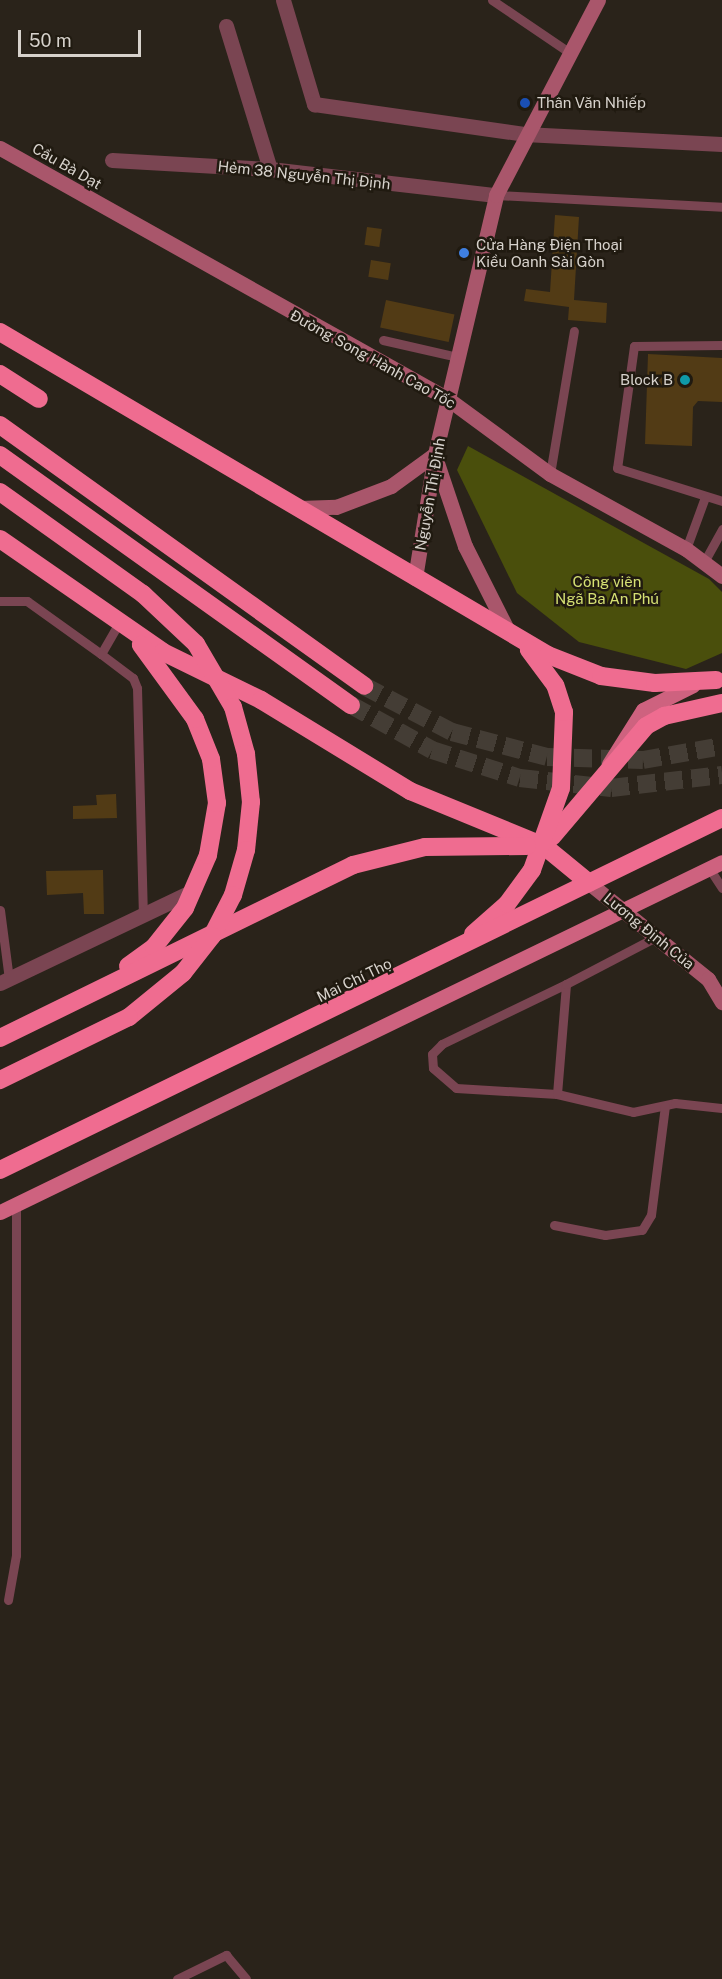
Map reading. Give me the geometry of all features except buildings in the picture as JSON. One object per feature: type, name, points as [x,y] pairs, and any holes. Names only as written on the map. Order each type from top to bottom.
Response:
[{"type":"highway","points":[[7,336],[510,635],[601,676],[655,683],[719,680]]},
{"type":"highway","points":[[0,374],[39,399]]},
{"type":"highway","points":[[6,430],[364,686]]},
{"type":"highway","points":[[0,455],[351,705]]},
{"type":"highway","points":[[0,492],[143,594],[196,644],[235,715],[251,802],[246,850],[233,895],[212,936],[183,973],[129,1017],[0,1080]]},
{"type":"highway","points":[[0,539],[123,628],[268,704],[410,791],[544,846],[589,883]]},
{"type":"highway","points":[[96,991],[154,947],[193,891],[208,855],[217,803],[211,759],[195,719],[154,659],[123,628]]},
{"type":"highway","points":[[510,635],[547,670],[564,712],[564,765],[544,846]]},
{"type":"highway","points":[[449,954],[507,904],[544,846],[604,775],[656,719],[722,703]]},
{"type":"highway","name":"Mai Chí Thọ","points":[[0,1170],[449,954],[722,818]]},
{"type":"highway","points":[[0,1038],[376,858],[452,845],[544,846]]},
{"type":"main road","name":"Nguyễn Thị Định","points":[[415,578],[435,454],[496,195],[524,134],[598,0]]},
{"type":"main road","name":"Cầu Bà Dạt","points":[[0,148],[116,216]]},
{"type":"main road","name":"Đường Song Hành Cao Tốc","points":[[116,216],[448,399],[550,474],[686,549],[715,571]]},
{"type":"main road","points":[[299,508],[336,507],[392,486],[435,454],[465,546],[510,635]]},
{"type":"main road","points":[[604,775],[643,710],[676,690],[719,680]]},
{"type":"main road","points":[[0,1212],[715,865]]},
{"type":"main road","name":"Lương Định Của","points":[[589,883],[715,982],[722,1002]]},
{"type":"street","points":[[283,0],[314,104],[524,134],[722,144]]},
{"type":"street","points":[[226,26],[270,169]]},
{"type":"street","name":"Hẻm 38 Nguyễn Thị Định","points":[[112,160],[270,169],[496,195]]},
{"type":"street","points":[[4,981],[193,891]]},
{"type":"lane","points":[[492,0],[570,53]]},
{"type":"lane","points":[[496,195],[722,207]]},
{"type":"lane","points":[[550,474],[574,331]]},
{"type":"lane","points":[[383,340],[458,357]]},
{"type":"lane","points":[[722,345],[634,346],[621,416],[617,468],[722,501]]},
{"type":"lane","points":[[686,549],[705,497]]},
{"type":"lane","points":[[715,571],[722,529]]},
{"type":"lane","points":[[0,600],[27,601],[133,678],[137,688],[143,913]]},
{"type":"lane","points":[[101,654],[123,628]]},
{"type":"lane","points":[[715,865],[722,888]]},
{"type":"lane","points":[[0,910],[4,981]]},
{"type":"lane","points":[[656,937],[442,1044],[432,1054],[433,1068],[456,1088],[557,1094],[633,1112],[665,1106],[722,1108]]},
{"type":"lane","points":[[557,1094],[566,984]]},
{"type":"lane","points":[[554,1225],[605,1236],[642,1230],[651,1215],[665,1106]]},
{"type":"lane","points":[[8,1600],[16,1556],[16,1204]]},
{"type":"lane","points":[[177,1979],[226,1955],[246,1979]]},
{"type":"green space","name":"Công viên Ngã Ba An Phú","points":[[468,446],[709,579],[722,592],[722,653],[686,669],[579,642],[517,593],[457,470]]},
{"type":"tunnel","points":[[364,686],[452,732],[547,757],[643,760],[722,746]]},
{"type":"tunnel","points":[[351,705],[432,750],[520,778],[611,788],[722,775]]},
{"type":"place","name":"Thân Văn Nhiếp","points":[[525,103]]},
{"type":"place","name":"Cửa Hàng Điện Thoại Kiều Oanh Sài Gòn","points":[[464,253]]},
{"type":"place","name":"Block B","points":[[685,380]]}]
